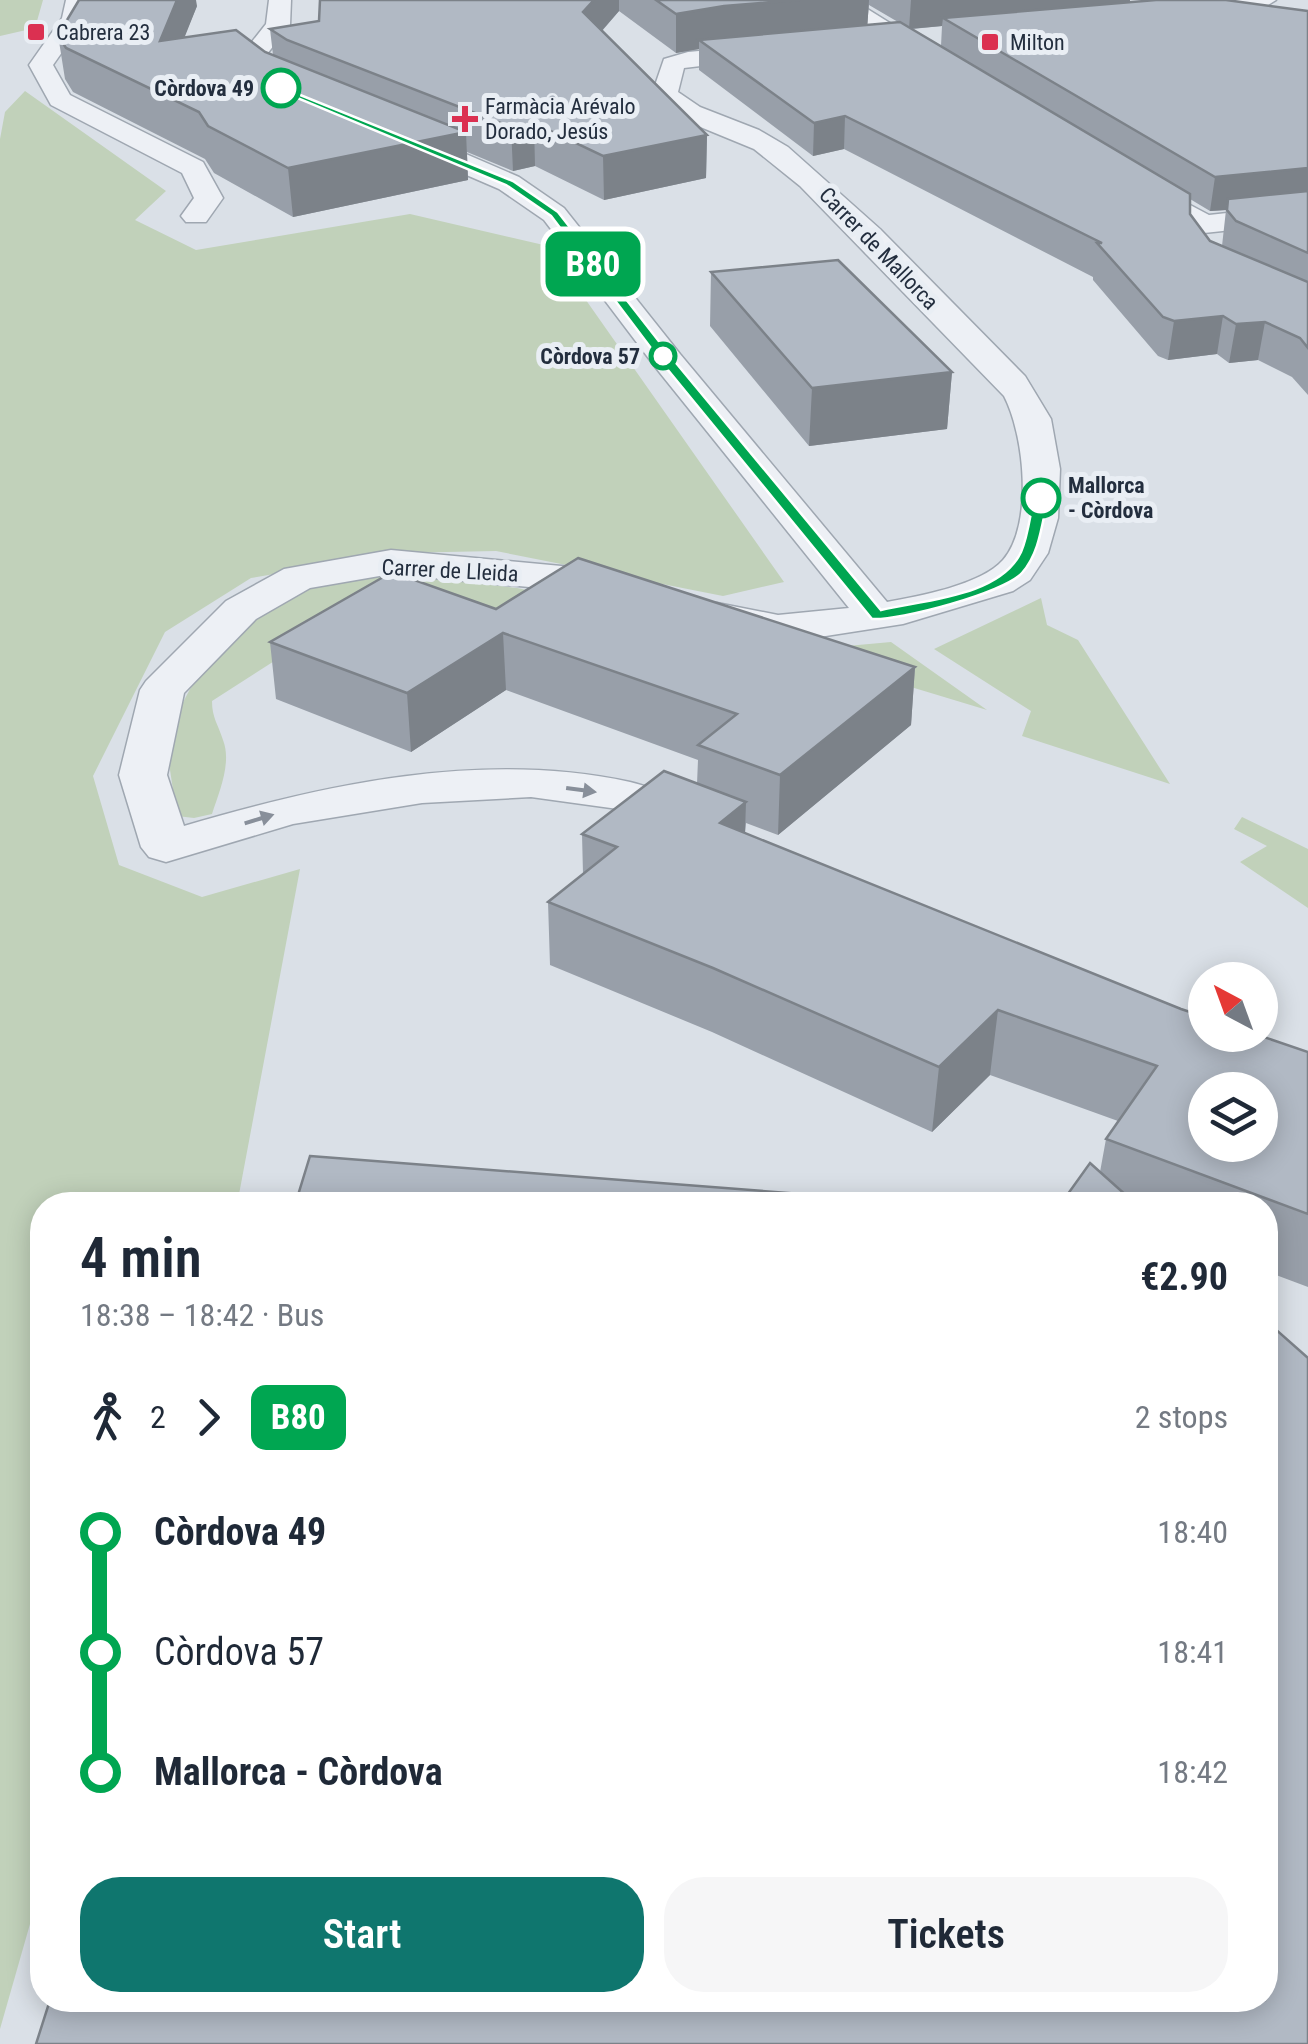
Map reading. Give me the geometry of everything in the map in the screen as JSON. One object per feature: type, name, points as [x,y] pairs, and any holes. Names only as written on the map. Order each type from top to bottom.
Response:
[{"type":"street","points":[[77,0],[74,18],[41,65],[60,100],[193,168],[209,198],[196,216]]},
{"type":"street","points":[[280,0],[278,26],[256,53],[254,70],[280,88],[332,108]]},
{"type":"street","points":[[837,0],[924,41],[972,82]]},
{"type":"street","points":[[1158,19],[1265,0]]},
{"type":"street","points":[[33,39],[65,28]]},
{"type":"street","points":[[848,46],[924,41]]},
{"type":"street","name":"Carrer de Mallorca","points":[[813,49],[688,59],[673,64],[664,94],[682,112],[745,132],[773,148],[834,199],[1013,382],[1034,412],[1041,446],[1040,503],[1029,551],[1015,572],[980,592],[877,616]]},
{"type":"street","points":[[367,122],[510,183],[547,219],[668,361],[877,616]]},
{"type":"street","points":[[1102,164],[1204,224],[1308,213]]},
{"type":"street","points":[[1204,224],[1203,247],[1210,257]]},
{"type":"street","name":"Carrer de Lleida","points":[[736,838],[626,796],[531,783],[422,788],[286,811],[166,847],[143,775],[162,690],[240,610],[298,578],[391,562],[572,579],[776,629],[877,616]]},
{"type":"green space","points":[[0,0],[43,0],[35,28],[0,36]]},
{"type":"green space","points":[[25,91],[166,191],[135,220],[196,250],[410,214],[548,246],[784,582],[723,596],[496,551],[396,553],[251,578],[165,632],[93,776],[119,865],[202,897],[300,869],[239,1192],[30,1192],[30,1924],[0,2029],[0,139],[5,112]]},
{"type":"green space","points":[[388,573],[517,588],[565,598],[508,688],[329,626],[212,701],[225,749],[221,787],[212,814],[177,816],[165,737],[190,689],[219,652],[268,605],[307,586]]},
{"type":"green space","points":[[1041,598],[1047,625],[1078,640],[1170,784],[1022,736],[1031,711],[934,649]]},
{"type":"green space","points":[[891,642],[987,710],[792,651]]},
{"type":"green space","points":[[1242,817],[1308,849],[1308,908],[1240,862],[1267,846],[1234,829]]},
{"type":"building","points":[[79,0],[177,0],[160,41],[236,30],[265,52],[466,132],[288,168],[208,126],[199,112],[66,48],[58,35]]},
{"type":"building","points":[[320,0],[594,0],[583,12],[707,135],[603,156],[534,123],[511,127],[287,40],[270,29],[319,21]]},
{"type":"building","points":[[656,0],[800,0],[676,14]]},
{"type":"building","points":[[1156,0],[1226,0],[1308,11],[1308,168],[1215,177],[943,18]]},
{"type":"building","points":[[900,22],[1190,194],[1190,214],[1210,241],[1308,282],[1308,348],[1300,338],[1265,322],[1236,324],[1223,316],[1174,321],[1163,317],[1097,243],[1102,243],[845,116],[814,123],[699,40]]},
{"type":"building","points":[[1308,191],[1308,253],[1236,221],[1227,210],[1228,199]]},
{"type":"building","points":[[838,260],[952,372],[812,388],[711,272]]},
{"type":"building","points":[[578,558],[915,667],[780,775],[698,745],[737,714],[503,633],[407,693],[270,642],[392,572],[496,609]]},
{"type":"building","points":[[664,771],[746,802],[720,823],[1188,1011],[1188,1052],[1278,1052],[1278,1042],[1308,1052],[1308,1214],[1278,1203],[1278,1192],[1249,1192],[1106,1139],[1157,1066],[998,1010],[939,1067],[713,968],[548,902],[617,847],[582,834]]},
{"type":"building","points":[[310,1156],[776,1192],[299,1192]]},
{"type":"building","points":[[1090,1163],[1122,1192],[1069,1192]]},
{"type":"building","points":[[1278,1331],[1308,1358],[1308,2044],[36,2044],[46,2012],[1278,2012]]},
{"type":"bus line","name":"B80","points":[[281,88],[510,183],[554,214],[668,361],[877,616],[980,592],[1015,572],[1029,551],[1041,498]]},
{"type":"place","name":"Cabrera 23","points":[[36,32]]},
{"type":"place","name":"Milton","points":[[990,42]]},
{"type":"place","name":"Còrdova 49","points":[[281,88]]},
{"type":"place","name":"Farmàcia Arévalo Dorado, Jesús","points":[[465,119]]},
{"type":"place","name":"Còrdova 57","points":[[663,356]]},
{"type":"place","name":"Mallorca - Còrdova","points":[[1041,498]]}]
